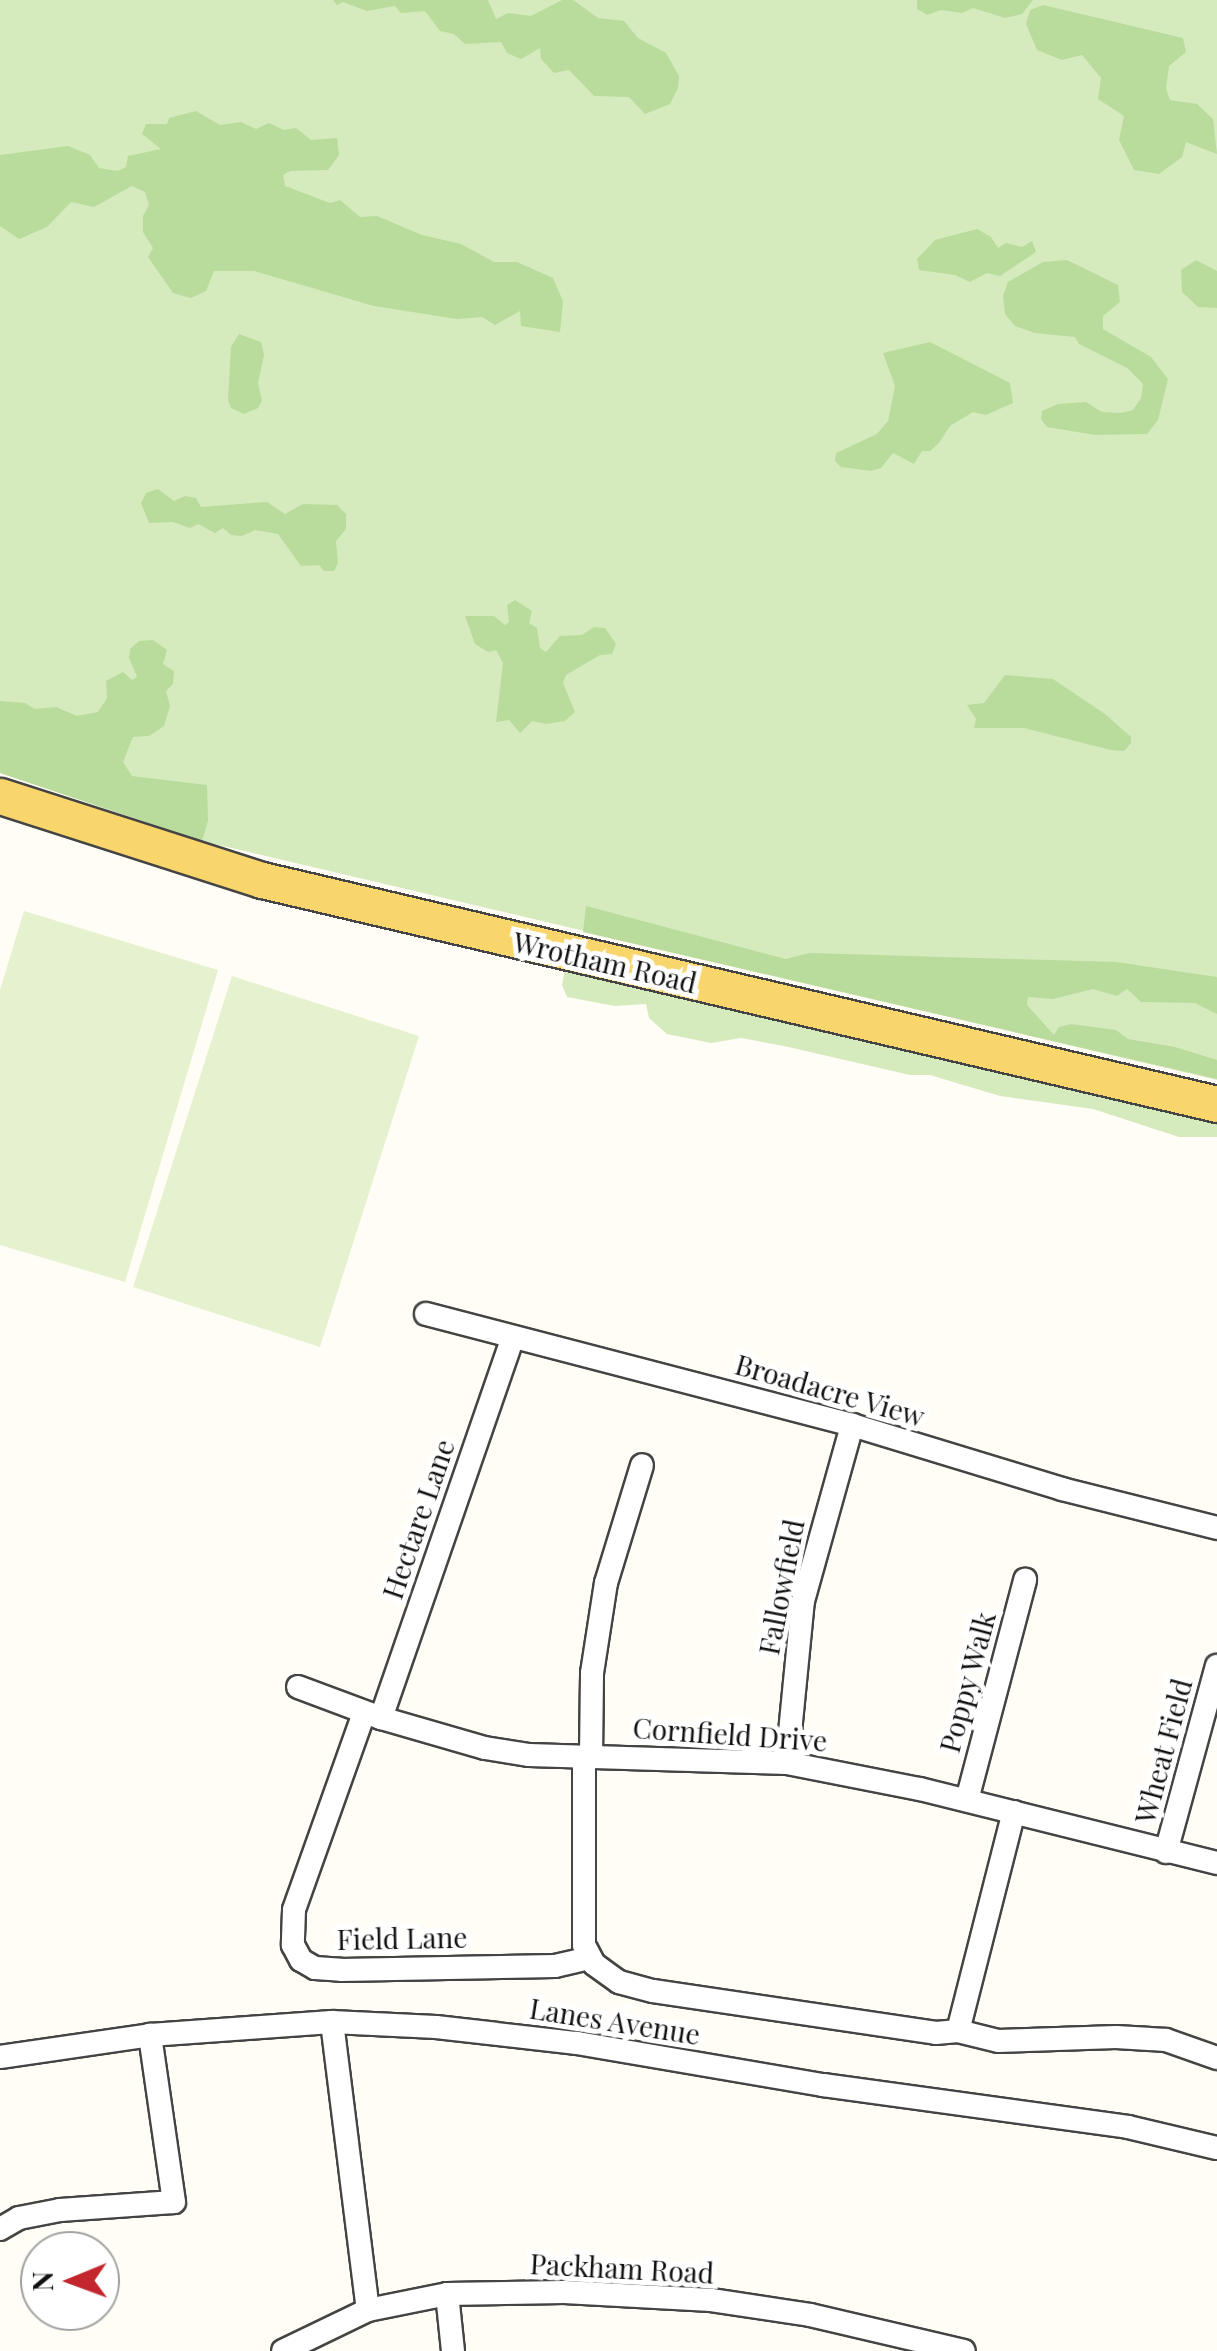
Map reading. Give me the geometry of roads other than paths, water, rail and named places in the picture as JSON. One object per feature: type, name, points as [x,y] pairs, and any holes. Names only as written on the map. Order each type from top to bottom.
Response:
[{"type":"main road","name":"Wrotham Road","points":[[0,796],[262,880],[1217,1104]]},
{"type":"street","name":"Broadacre View","points":[[426,1314],[852,1425],[1062,1489],[1217,1528]]},
{"type":"street","name":"Hectare Lane","points":[[372,1715],[512,1339]]},
{"type":"street","name":"Fallowfield","points":[[787,1763],[803,1601],[852,1425]]},
{"type":"street","points":[[642,1465],[606,1583],[592,1673],[583,1937],[588,1958],[618,1982],[652,1991],[936,2033],[958,2031],[1010,2042],[1154,2039],[1190,2045],[1217,2058]]},
{"type":"street","name":"Poppy Walk","points":[[967,1800],[1025,1580]]},
{"type":"street","name":"Wheat Field","points":[[1166,1852],[1217,1666]]},
{"type":"street","name":"Cornfield Drive","points":[[298,1687],[372,1715],[485,1748],[587,1757],[787,1763],[967,1800],[1217,1863]]},
{"type":"street","name":"Field Lane","points":[[372,1715],[294,1910],[293,1945],[301,1960],[315,1968],[341,1970],[555,1966],[588,1958]]},
{"type":"street","points":[[958,2031],[1014,1812]]},
{"type":"street","points":[[332,2022],[368,2310]]},
{"type":"street","name":"Lanes Avenue","points":[[0,2058],[150,2034],[332,2022],[436,2027],[578,2042],[823,2085],[1128,2127],[1217,2148]]},
{"type":"street","points":[[0,2230],[19,2218],[60,2210],[174,2202],[150,2034]]},
{"type":"street","name":"Packham Road","points":[[284,2351],[368,2310],[447,2294],[564,2292],[711,2300],[810,2315],[964,2351]]},
{"type":"street","points":[[447,2294],[453,2351]]}]
